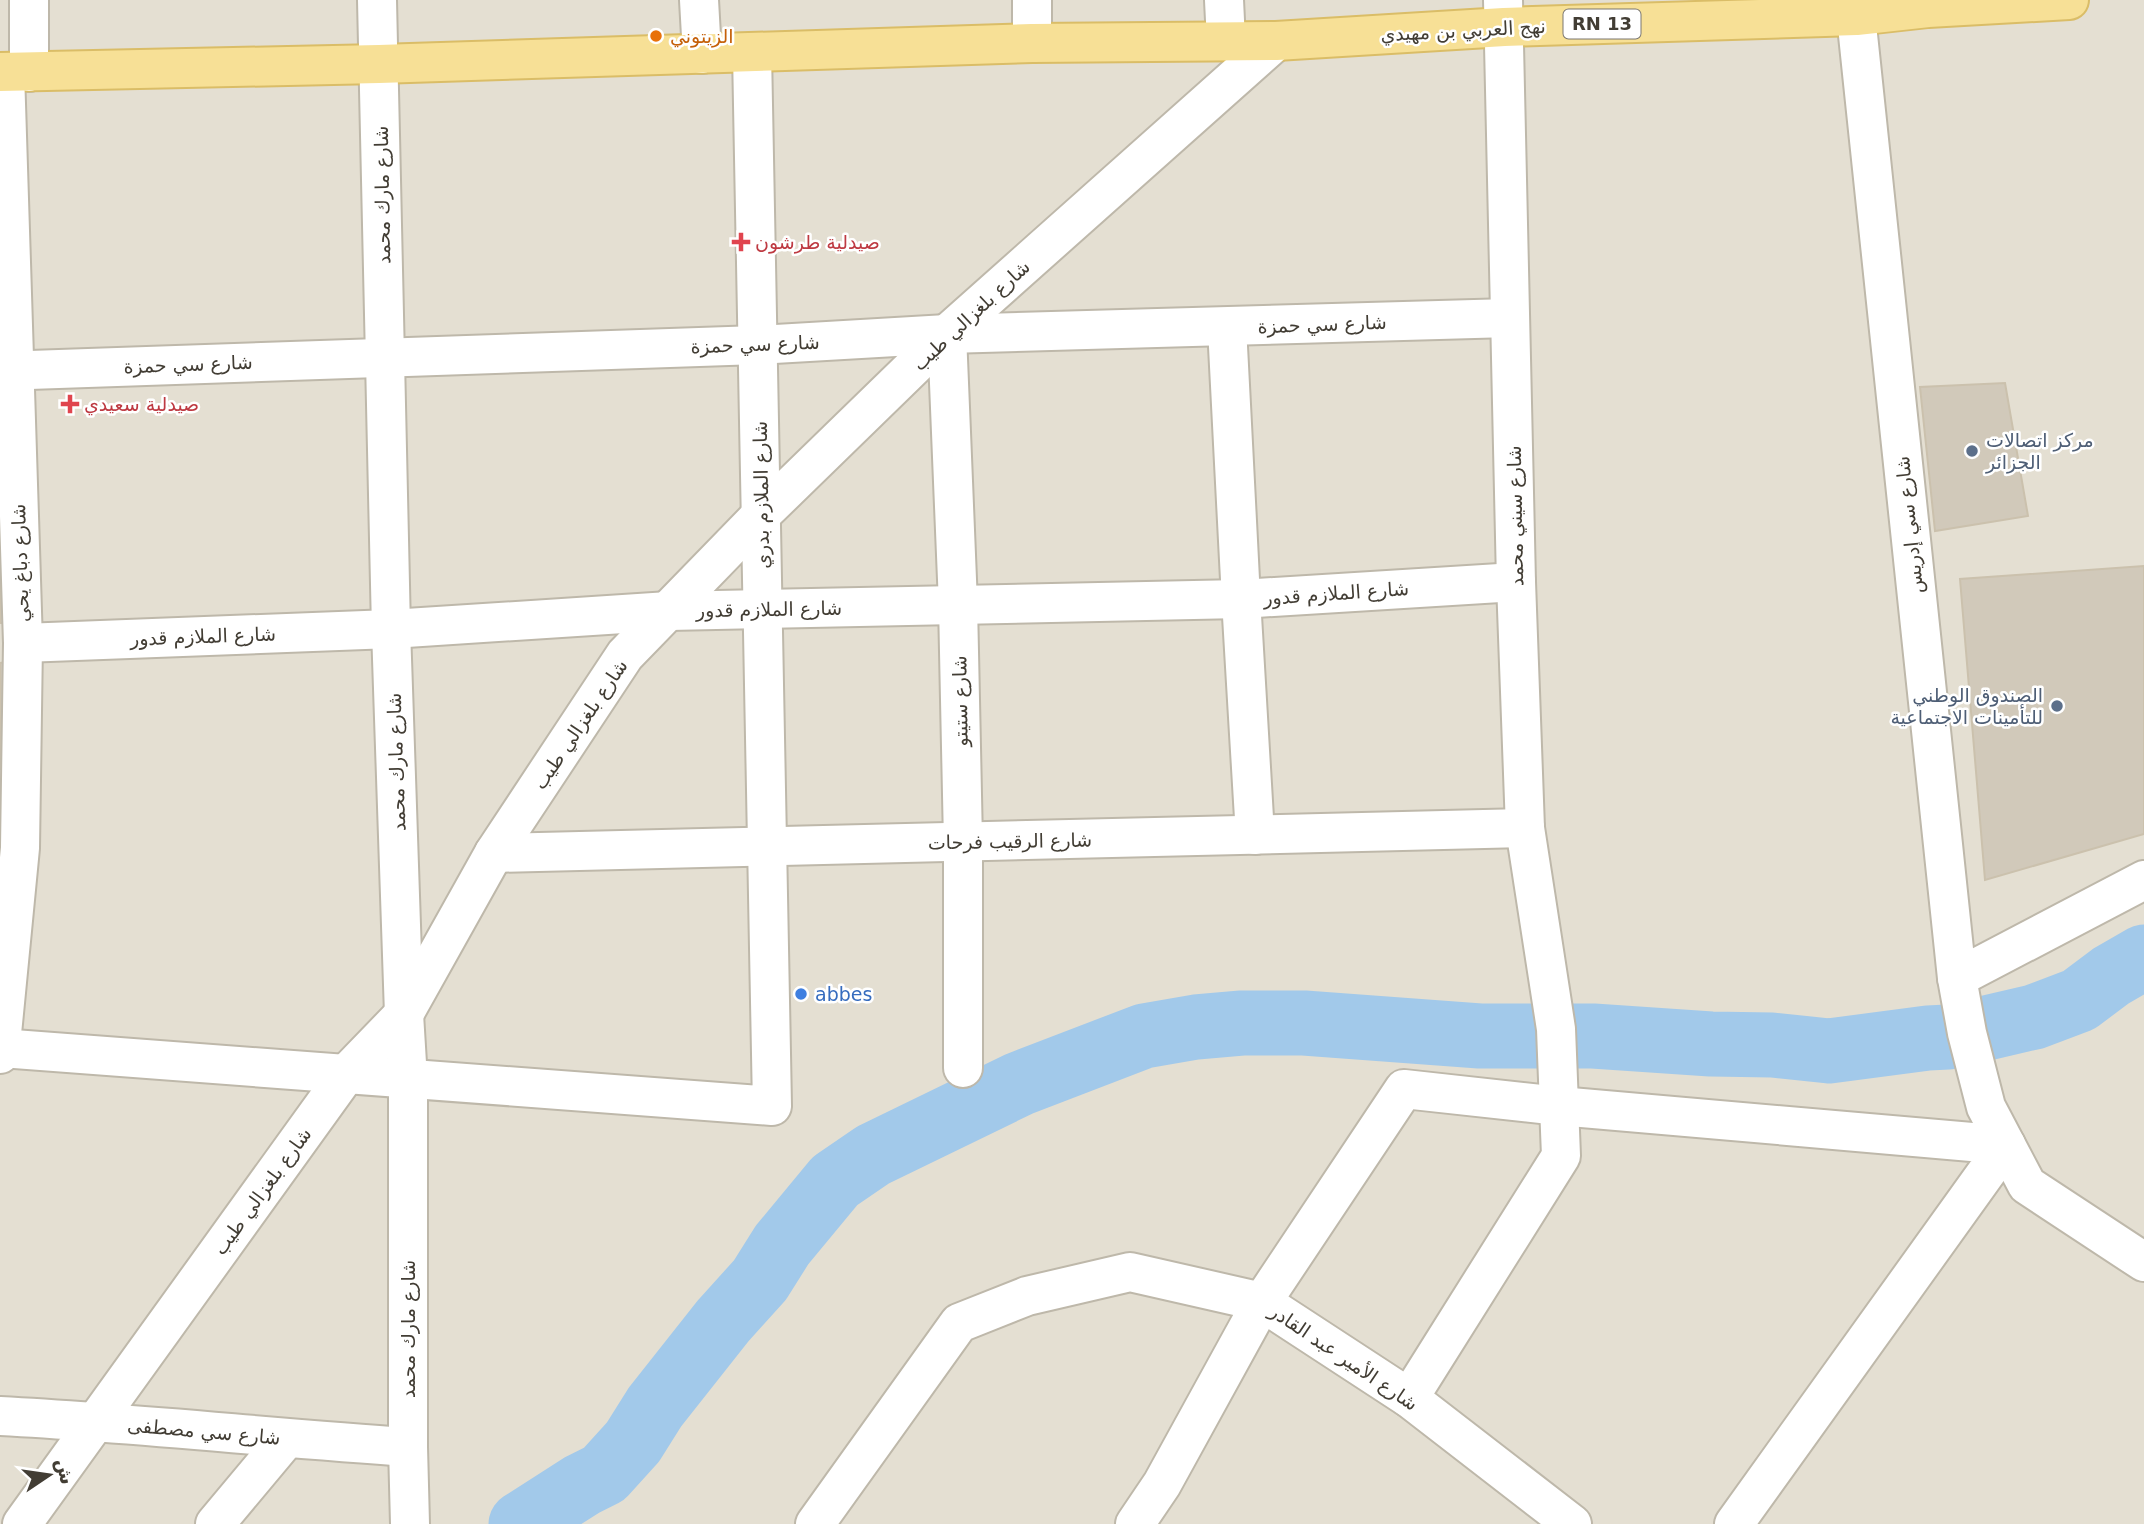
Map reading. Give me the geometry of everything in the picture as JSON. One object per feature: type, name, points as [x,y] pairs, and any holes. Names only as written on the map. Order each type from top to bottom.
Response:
[{"type":"main road","name":"نهج العربي بن مهيدي","points":[[1276,41],[1504,14],[1781,9],[1856,16],[1928,4],[2069,0]]},
{"type":"main road","name":"RN 13","points":[[11,72],[379,64],[1032,43],[1276,41]]},
{"type":"street","name":"شارع دباغ يحي","points":[[0,1054],[20,848],[23,643],[7,371],[11,72],[29,0]]},
{"type":"street","name":"شارع مارك محمد","points":[[377,0],[391,629],[408,1080],[410,1524]]},
{"type":"street","points":[[699,0],[702,54]]},
{"type":"street","points":[[1032,0],[1032,43]]},
{"type":"street","points":[[1224,0],[1226,41]]},
{"type":"street","name":"شارع سيني محمد","points":[[1409,1398],[1561,1156],[1556,1029],[1525,828],[1516,582],[1504,14]]},
{"type":"street","name":"شارع سي إدريس","points":[[1856,16],[1957,978],[1967,1034],[1986,1107],[2028,1185],[2144,1262]]},
{"type":"street","name":"شارع بلغزالي طيب","points":[[22,1524],[346,1073],[404,1014],[495,853],[625,655],[761,515],[947,334],[1276,41]]},
{"type":"street","name":"شارع الملازم بدري","points":[[408,1080],[772,1106],[752,52]]},
{"type":"street","name":"شارع سي حمزة","points":[[7,371],[758,345],[947,334],[1510,318]]},
{"type":"street","points":[[1227,327],[1255,835]]},
{"type":"street","name":"شارع ستيتو","points":[[947,334],[958,604],[963,842],[963,1068]]},
{"type":"street","name":"شارع الملازم قدور","points":[[23,643],[391,629],[669,611],[1241,599],[1516,582]]},
{"type":"street","name":"شارع الرقيب فرحات","points":[[495,853],[1525,828]]},
{"type":"street","points":[[1957,978],[2144,880]]},
{"type":"street","points":[[0,1048],[346,1073],[408,1080]]},
{"type":"street","points":[[1135,1524],[1162,1483],[1262,1302],[1404,1089],[1559,1106],[2006,1145]]},
{"type":"street","points":[[1734,1524],[2006,1145]]},
{"type":"street","name":"شارع الأمير عبد القادر","points":[[815,1524],[958,1323],[1027,1296],[1130,1272],[1262,1302],[1409,1398],[1572,1524]]},
{"type":"street","name":"شارع سي مصطفى","points":[[0,1416],[97,1421],[286,1439],[408,1447]]},
{"type":"street","points":[[215,1524],[286,1439]]},
{"type":"shaded area","points":[[0,0],[2144,0],[2144,1524],[0,1524]]},
{"type":"building","name":"مركز اتصالات الجزائر","points":[[2005,383],[2028,516],[1935,531],[1920,387]]},
{"type":"building","points":[[0,484],[7,623],[0,623]]},
{"type":"building","name":"الصندوق الوطني للتأمينات الاجتماعية","points":[[2144,566],[2144,834],[1985,880],[1960,579]]},
{"type":"building","points":[[5,662],[0,770],[0,663]]},
{"type":"waterway","points":[[521,1524],[604,1474],[633,1442],[655,1407],[723,1321],[760,1280],[782,1245],[835,1181],[873,1155],[1019,1084],[1144,1036],[1242,1023],[1304,1023],[1480,1036],[1593,1036],[1772,1045],[1829,1051],[1948,1037],[2034,1017],[2079,1000],[2111,976],[2144,957]]},
{"type":"place","name":"الزيتوني","points":[[656,36]]},
{"type":"place","name":"صيدلية طرشون","points":[[741,242]]},
{"type":"place","name":"صيدلية سعيدي","points":[[70,404]]},
{"type":"place","name":"مركز اتصالات الجزائر","points":[[1972,451]]},
{"type":"place","name":"الصندوق الوطني للتأمينات الاجتماعية","points":[[2057,706]]},
{"type":"place","name":"abbes","points":[[801,994]]}]
